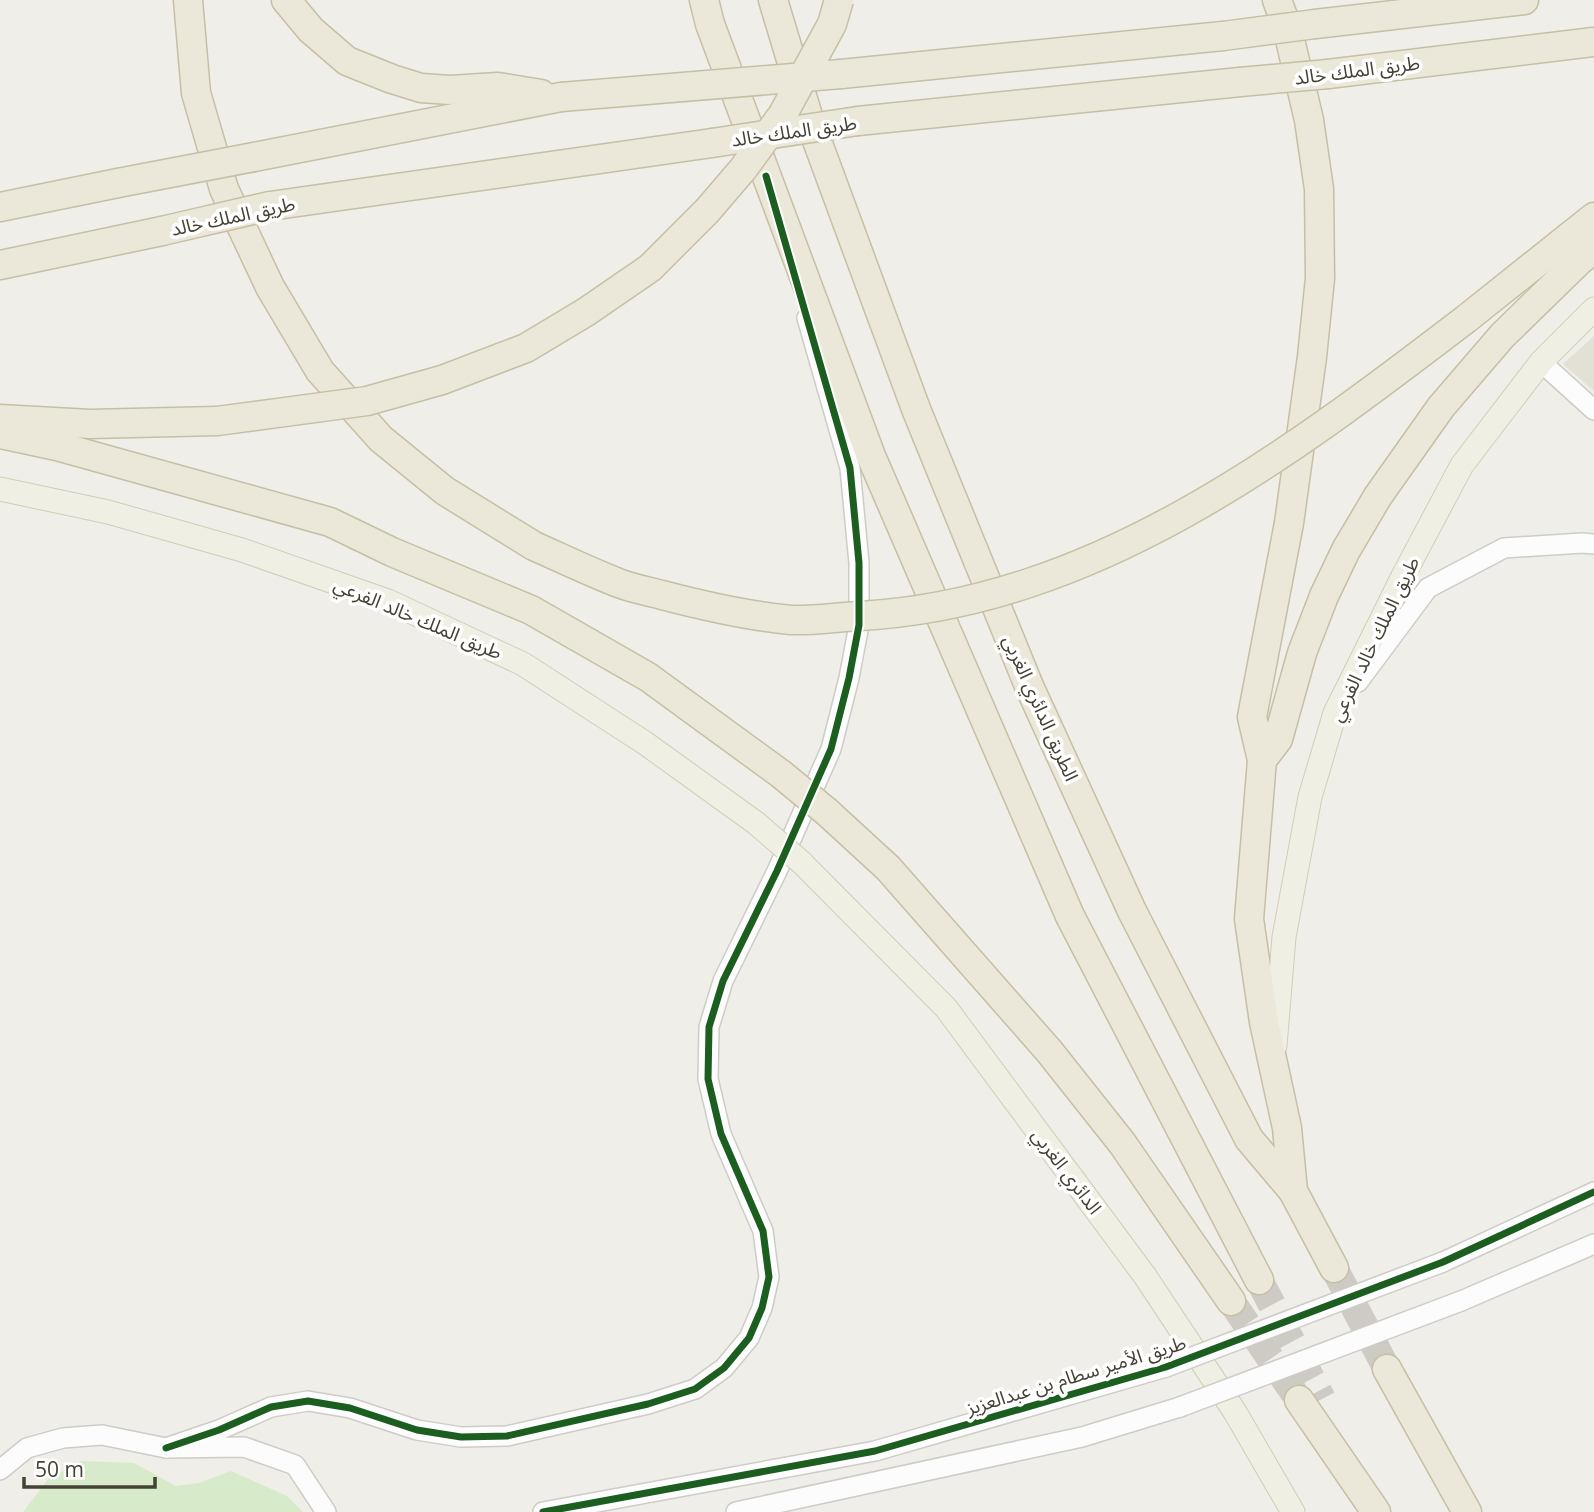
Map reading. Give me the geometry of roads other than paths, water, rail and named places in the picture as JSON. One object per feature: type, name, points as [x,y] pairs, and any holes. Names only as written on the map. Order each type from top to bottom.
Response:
[{"type":"highway","points":[[188,0],[196,93],[224,189],[270,287],[320,371],[381,439],[445,491],[534,546],[618,583],[705,606],[793,620],[892,614],[966,602],[1042,580],[1115,548],[1209,500],[1281,456],[1465,319],[1594,217]]},
{"type":"highway","points":[[286,0],[310,30],[347,61],[392,79],[421,88],[450,90],[498,87],[561,97]]},
{"type":"highway","points":[[694,0],[707,12],[871,456],[1070,916],[1259,1280]]},
{"type":"highway","name":"الطريق الدائري الغربي","points":[[773,0],[809,118],[916,409],[1035,698],[1132,911],[1249,1139],[1293,1191],[1334,1268]]},
{"type":"highway","points":[[0,419],[90,424],[217,421],[366,401],[442,380],[526,348],[586,312],[650,268],[707,211],[743,169],[783,114],[832,24],[839,0]]},
{"type":"highway","points":[[1277,0],[1287,27],[1309,120],[1319,189],[1320,278],[1289,523],[1252,717],[1262,760],[1249,919],[1264,1022],[1287,1128],[1293,1191]]},
{"type":"highway","points":[[0,207],[561,97],[841,74],[1223,36],[1524,0]]},
{"type":"highway","name":"طريق الملك خالد","points":[[0,265],[271,206],[858,121],[1328,74],[1594,42]]},
{"type":"highway","points":[[1262,760],[1278,738],[1302,653],[1324,596],[1346,550],[1378,496],[1441,407],[1502,336],[1594,249]]},
{"type":"highway","points":[[0,434],[57,446],[330,522],[392,552],[531,610],[648,677],[781,774],[888,868],[1049,1051],[1122,1143],[1231,1301]]},
{"type":"highway","points":[[1387,1369],[1467,1512]]},
{"type":"highway","points":[[1310,1399],[1378,1512]]},
{"type":"main road","name":"طريق الملك خالد الفرعي","points":[[1273,1065],[1284,937],[1310,797],[1335,713],[1462,465],[1541,362],[1594,309]]},
{"type":"main road","name":"طريق الملك خالد الفرعي","points":[[0,489],[108,512],[242,550],[388,601],[523,664],[645,743],[756,823],[801,862]]},
{"type":"main road","name":"الدائري الغربي","points":[[801,862],[946,1008],[1145,1276],[1235,1412],[1293,1512]]},
{"type":"street","points":[[166,1448],[219,1430],[271,1407],[308,1401],[350,1408],[417,1430],[461,1437],[507,1436],[649,1404],[695,1389],[724,1368],[749,1338],[762,1308],[769,1277],[763,1231],[721,1133],[708,1079],[709,1027],[723,981],[777,871],[831,750],[859,625],[859,563],[850,468],[766,176]]},
{"type":"street","points":[[1541,362],[1594,410]]},
{"type":"street","points":[[1335,713],[1428,589],[1504,548],[1594,544]]},
{"type":"street","name":"طريق الأمير سطام بن عبدالعزيز","points":[[543,1512],[875,1451],[1166,1367],[1443,1262],[1594,1190]]},
{"type":"street","points":[[736,1512],[1082,1437],[1180,1407],[1461,1301],[1594,1244]]},
{"type":"street","points":[[0,1470],[27,1448],[64,1438],[102,1435],[166,1448],[244,1447],[295,1465],[328,1511]]},
{"type":"tunnel","points":[[1334,1268],[1387,1369]]},
{"type":"tunnel","points":[[1259,1280],[1322,1399]]},
{"type":"tunnel","points":[[1231,1301],[1299,1400]]}]
